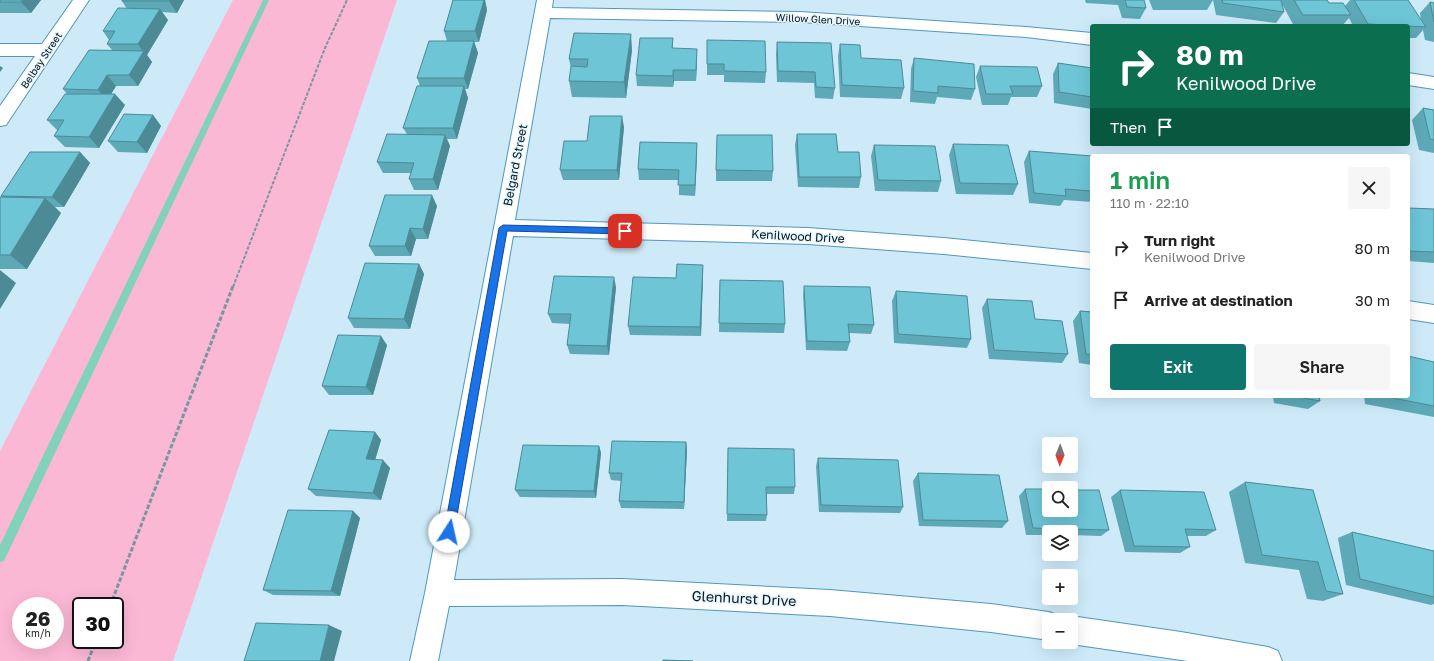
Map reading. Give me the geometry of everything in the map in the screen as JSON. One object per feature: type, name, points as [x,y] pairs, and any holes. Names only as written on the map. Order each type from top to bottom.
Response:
[{"type":"street","name":"Belbay Street","points":[[0,120],[81,0]]},
{"type":"street","name":"Willow Glen Drive","points":[[544,6],[800,17],[1026,32],[1090,39]]},
{"type":"street","name":"Belgard Street","points":[[424,661],[438,593],[544,6]]},
{"type":"street","points":[[0,50],[48,50]]},
{"type":"street","points":[[1410,79],[1434,84]]},
{"type":"street","name":"Kenilwood Drive","points":[[503,228],[808,236],[944,246],[1090,261]]},
{"type":"street","points":[[1410,310],[1434,314]]},
{"type":"street","name":"Glenhurst Drive","points":[[438,593],[622,592],[830,603],[991,618],[1042,625]]},
{"type":"street","points":[[1078,631],[1181,646],[1268,661]]},
{"type":"path","points":[[113,597],[320,63],[347,0]]},
{"type":"path","points":[[88,661],[93,649]]},
{"type":"shaded area","points":[[233,0],[397,0],[173,661],[0,661],[0,451]]},
{"type":"building","points":[[0,0],[23,0],[21,2],[0,2]]},
{"type":"building","points":[[122,0],[170,0],[122,1]]},
{"type":"building","points":[[453,0],[484,0],[475,31],[444,31]]},
{"type":"building","points":[[1125,0],[1144,0],[1146,8],[1127,7]]},
{"type":"building","points":[[1222,0],[1281,0],[1284,12],[1223,3]]},
{"type":"building","points":[[1294,0],[1327,0],[1329,3],[1343,3],[1351,15],[1303,15]]},
{"type":"building","points":[[1354,0],[1408,0],[1426,27],[1410,26],[1410,24],[1368,24]]},
{"type":"building","points":[[1430,2],[1434,3],[1434,22]]},
{"type":"building","points":[[118,8],[160,9],[138,44],[107,44],[115,31],[103,31]]},
{"type":"building","points":[[574,33],[631,34],[624,82],[569,81],[571,66],[587,67],[588,59],[569,59]]},
{"type":"building","points":[[640,38],[673,38],[672,48],[697,49],[696,70],[673,70],[673,76],[636,75]]},
{"type":"building","points":[[707,40],[765,41],[766,72],[724,71],[724,64],[707,64]]},
{"type":"building","points":[[429,41],[474,41],[464,78],[417,78]]},
{"type":"building","points":[[777,42],[831,43],[835,88],[816,87],[815,72],[778,71]]},
{"type":"building","points":[[840,44],[860,45],[861,58],[901,60],[904,88],[842,85]]},
{"type":"building","points":[[89,50],[144,51],[129,75],[107,75],[98,90],[63,89]]},
{"type":"building","points":[[914,58],[974,64],[975,89],[938,86],[938,93],[913,91]]},
{"type":"building","points":[[1058,63],[1090,68],[1090,97],[1059,92]]},
{"type":"building","points":[[980,66],[1037,67],[1042,86],[1010,86],[1013,94],[986,94]]},
{"type":"building","points":[[417,86],[464,86],[453,128],[403,128]]},
{"type":"building","points":[[65,94],[115,94],[89,137],[54,136],[64,120],[47,120]]},
{"type":"building","points":[[1423,108],[1434,110],[1434,140],[1430,139]]},
{"type":"building","points":[[124,114],[153,115],[137,142],[108,141]]},
{"type":"building","points":[[590,116],[622,116],[617,170],[560,170],[564,141],[587,141]]},
{"type":"building","points":[[387,134],[445,135],[433,179],[409,179],[414,163],[377,162]]},
{"type":"building","points":[[797,134],[836,134],[838,152],[859,152],[861,177],[799,177]]},
{"type":"building","points":[[717,135],[772,135],[773,171],[716,170]]},
{"type":"building","points":[[640,142],[697,143],[695,185],[678,185],[679,170],[638,169]]},
{"type":"building","points":[[953,144],[1008,145],[1018,184],[960,183]]},
{"type":"building","points":[[874,145],[935,146],[941,181],[878,180]]},
{"type":"building","points":[[1029,151],[1090,156],[1090,191],[1065,189],[1066,196],[1034,193]]},
{"type":"building","points":[[30,152],[80,152],[52,197],[1,196]]},
{"type":"building","points":[[385,195],[432,195],[423,229],[410,228],[405,246],[369,246]]},
{"type":"building","points":[[0,197],[45,198],[10,255],[0,255]]},
{"type":"building","points":[[1410,208],[1434,209],[1434,252],[1410,251]]},
{"type":"building","points":[[365,263],[419,264],[404,319],[348,318]]},
{"type":"building","points":[[677,264],[703,265],[700,327],[628,326],[633,277],[676,278]]},
{"type":"building","points":[[554,276],[614,277],[607,346],[567,345],[571,314],[548,314]]},
{"type":"building","points":[[720,280],[783,281],[785,324],[719,323]]},
{"type":"building","points":[[804,286],[870,287],[874,325],[848,324],[850,342],[807,341]]},
{"type":"building","points":[[896,291],[967,296],[971,339],[898,334]]},
{"type":"building","points":[[987,299],[1032,301],[1035,319],[1062,321],[1068,354],[994,350]]},
{"type":"building","points":[[1080,311],[1090,312],[1090,355],[1086,354]]},
{"type":"building","points":[[338,335],[381,336],[366,387],[322,386]]},
{"type":"building","points":[[1410,356],[1434,362],[1434,406],[1392,398],[1410,398]]},
{"type":"building","points":[[1304,398],[1319,398],[1320,401]]},
{"type":"building","points":[[329,430],[375,432],[366,459],[383,460],[373,493],[308,489]]},
{"type":"building","points":[[612,441],[686,442],[684,502],[619,501],[622,473],[609,473]]},
{"type":"building","points":[[523,445],[599,446],[594,491],[515,490]]},
{"type":"building","points":[[728,448],[794,449],[795,487],[766,487],[767,515],[727,514]]},
{"type":"building","points":[[818,458],[898,460],[903,507],[821,505]]},
{"type":"building","points":[[918,473],[999,475],[1008,521],[923,520]]},
{"type":"building","points":[[1245,482],[1313,490],[1343,594],[1326,591],[1318,562],[1262,555]]},
{"type":"building","points":[[1025,489],[1042,489],[1042,517],[1078,517],[1078,490],[1099,490],[1109,530],[1078,529],[1078,525],[1042,525],[1042,528],[1033,528]]},
{"type":"building","points":[[1120,490],[1204,492],[1216,530],[1185,529],[1190,547],[1134,546]]},
{"type":"building","points":[[288,510],[353,511],[331,591],[263,590]]},
{"type":"building","points":[[1352,532],[1434,551],[1434,597],[1360,579]]},
{"type":"building","points":[[256,623],[329,625],[320,661],[244,661]]},
{"type":"building","points":[[663,660],[693,661],[663,661]]},
{"type":"waterway","points":[[0,557],[266,0]]},
{"type":"route","points":[[449,532],[503,228],[625,231]]}]
